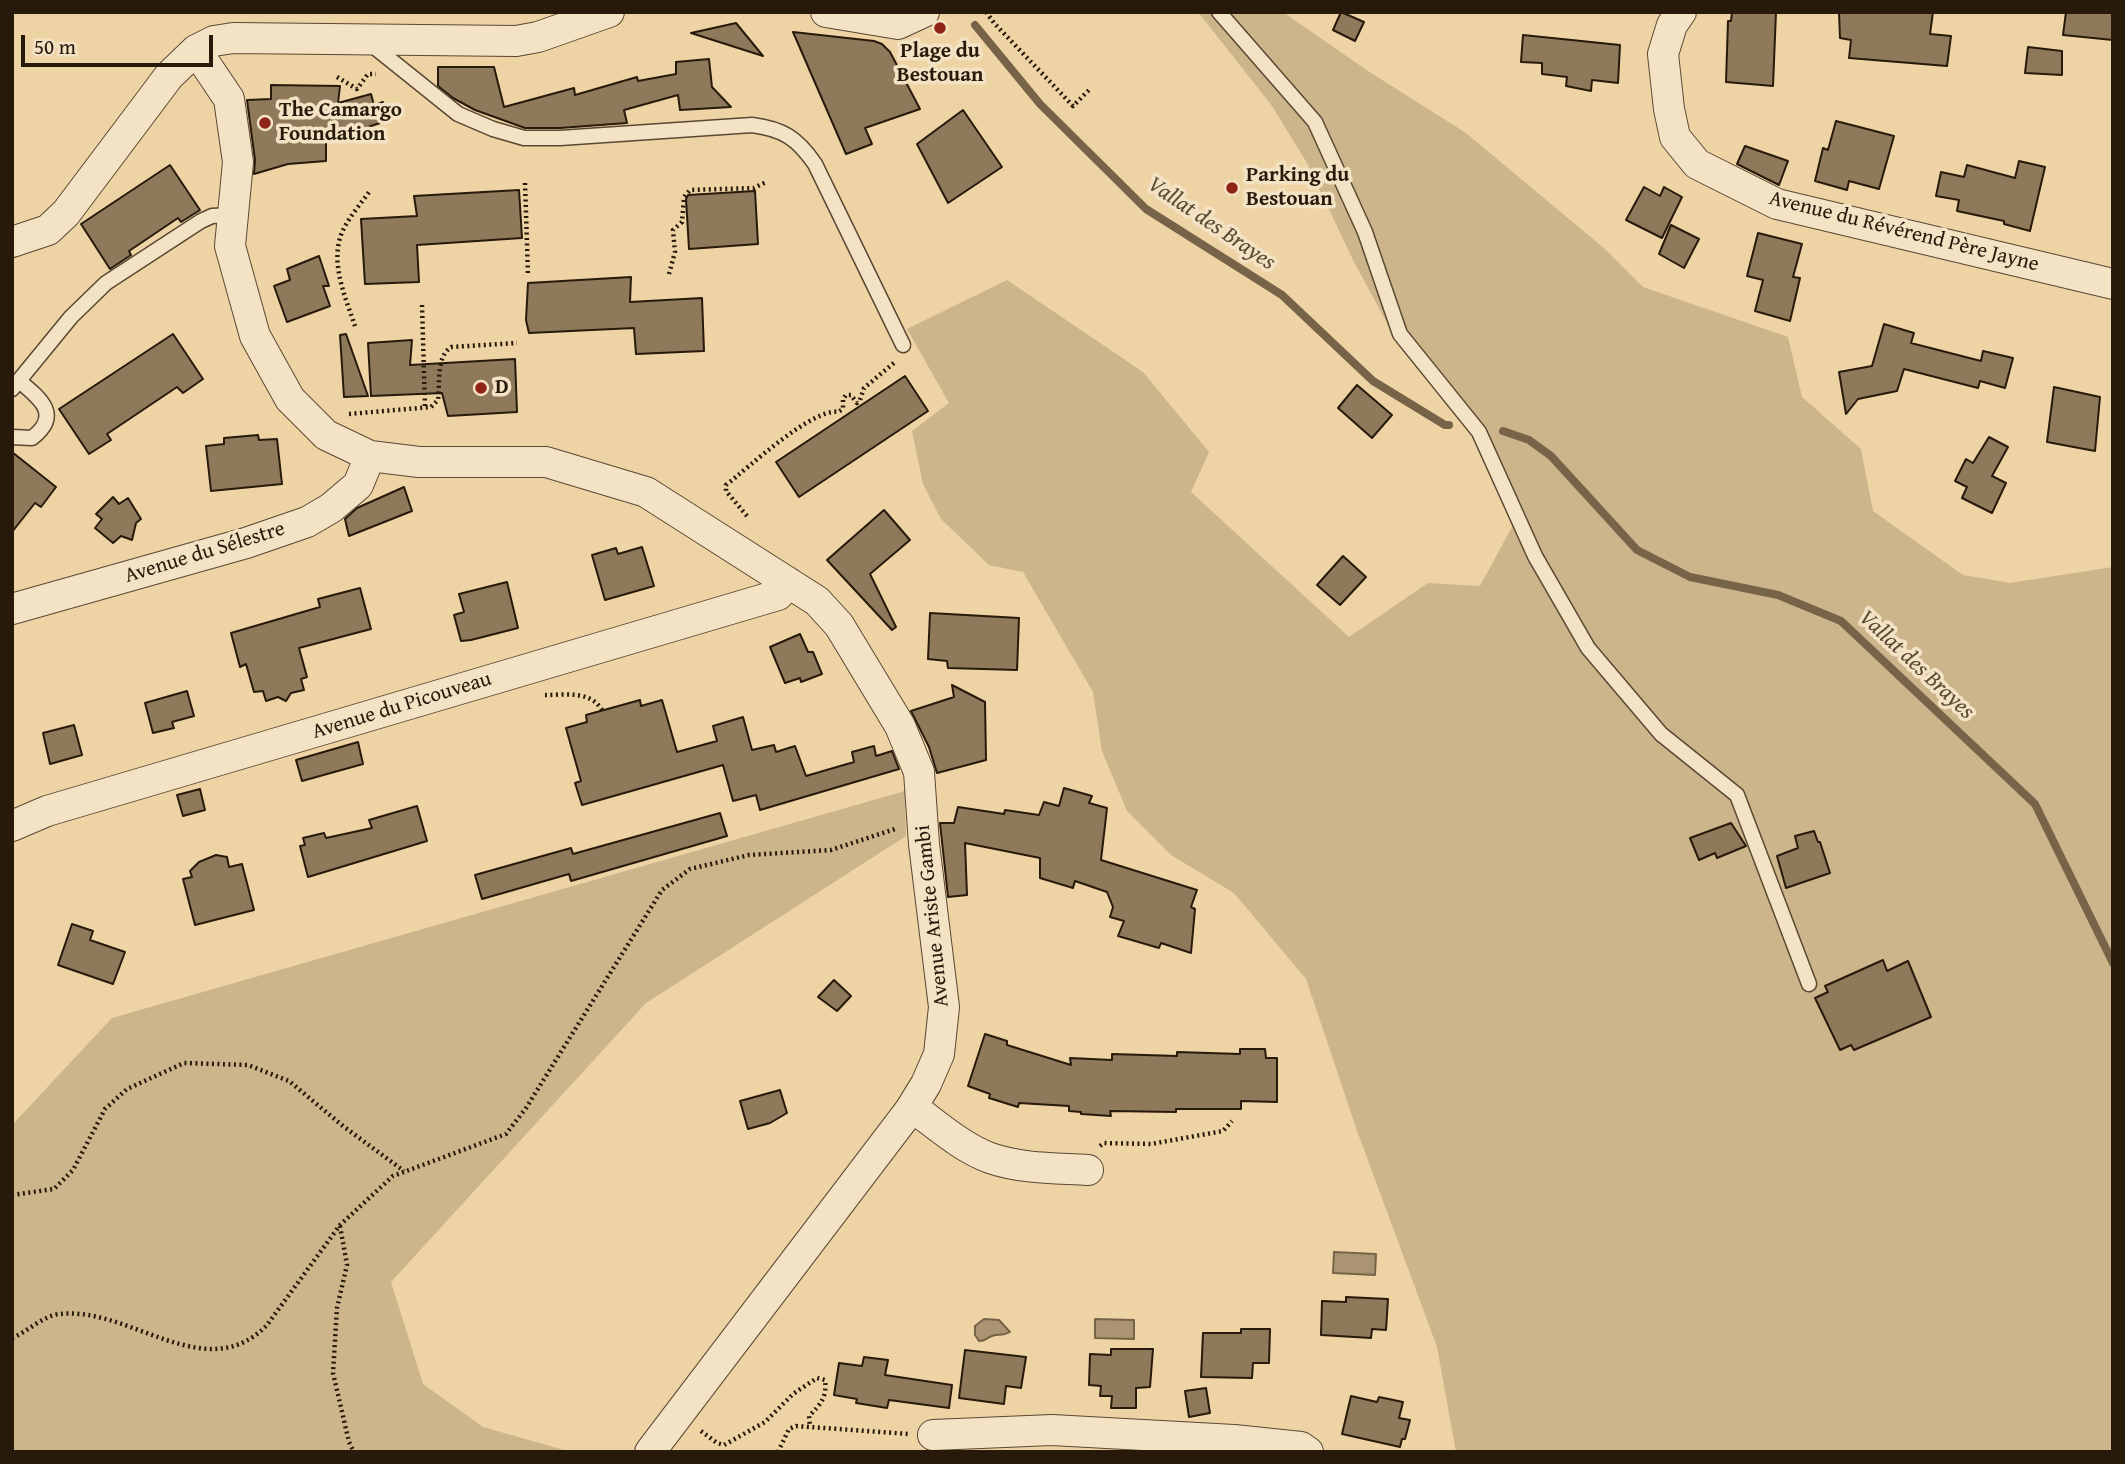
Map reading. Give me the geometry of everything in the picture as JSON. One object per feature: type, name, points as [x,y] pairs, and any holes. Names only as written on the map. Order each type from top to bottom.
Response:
[{"type":"street","points":[[12,242],[48,230],[66,213],[169,76],[196,50],[214,41],[233,38],[516,41],[538,37],[609,12]]},
{"type":"street","points":[[827,12],[884,17],[898,24],[924,12]]},
{"type":"street","name":"Avenue du Révérend Père Jayne","points":[[1681,12],[1672,25],[1663,54],[1675,137],[1697,163],[1777,204],[2113,285]]},
{"type":"street","name":"Avenue Ariste Gambi","points":[[196,50],[229,99],[238,162],[230,246],[255,336],[290,399],[326,435],[370,456],[419,462],[546,461],[646,492],[817,601],[839,625],[887,704],[900,726],[919,772],[924,844],[944,1007],[939,1054],[912,1108],[650,1452]]},
{"type":"street","name":"Avenue du Sélestre","points":[[12,609],[246,543],[307,522],[331,508],[358,485],[370,456]]},
{"type":"street","name":"Avenue du Picouveau","points":[[12,826],[47,811],[778,595],[789,583]]},
{"type":"street","points":[[912,1108],[963,1145],[990,1158],[1024,1166],[1088,1170]]},
{"type":"street","points":[[933,1435],[1052,1430],[1234,1440],[1301,1447],[1308,1452]]},
{"type":"lane","points":[[1219,12],[1315,122],[1365,232],[1400,334],[1479,432],[1535,556],[1588,648],[1661,734],[1737,795],[1809,984]]},
{"type":"lane","points":[[366,40],[458,114],[493,130],[524,138],[752,125],[771,127],[788,135],[803,146],[815,164],[904,345]]},
{"type":"lane","points":[[12,437],[32,438],[40,432],[47,414],[44,403],[16,385],[71,317],[106,283],[201,221],[212,216],[233,215]]},
{"type":"path","points":[[986,12],[1073,106],[1089,90]]},
{"type":"path","points":[[337,77],[358,89],[368,74],[374,73],[381,77]]},
{"type":"path","points":[[669,274],[674,252],[673,230],[682,222],[684,197],[690,190],[754,188],[766,182]]},
{"type":"path","points":[[524,183],[528,275]]},
{"type":"path","points":[[355,326],[339,277],[337,248],[344,229],[370,191]]},
{"type":"path","points":[[422,305],[425,408]]},
{"type":"path","points":[[314,423],[341,414],[425,408],[436,404],[442,357],[447,350],[452,347],[517,343]]},
{"type":"path","points":[[747,516],[726,491],[726,485],[812,419],[829,411],[838,412],[843,409],[846,395],[851,395],[857,403],[864,388],[875,378]]},
{"type":"path","points":[[544,695],[585,695],[597,702],[602,710]]},
{"type":"path","points":[[12,1338],[57,1314],[88,1314],[187,1346],[223,1350],[255,1338],[340,1225],[393,1176],[506,1134],[526,1108],[662,890],[690,869],[749,855],[831,850],[923,819]]},
{"type":"path","points":[[12,1195],[54,1189],[73,1170],[104,1109],[127,1089],[184,1063],[248,1065],[289,1081],[405,1172]]},
{"type":"path","points":[[1088,1170],[1098,1148],[1104,1143],[1151,1144],[1223,1131],[1232,1121]]},
{"type":"path","points":[[340,1225],[346,1265],[337,1308],[334,1373],[349,1442],[354,1452]]},
{"type":"path","points":[[701,1431],[724,1445],[765,1422],[793,1394],[817,1378],[825,1380],[826,1391],[823,1402],[809,1416],[810,1427]]},
{"type":"path","points":[[778,1452],[789,1429],[796,1426],[933,1435]]},
{"type":"shaded area","points":[[1198,12],[1283,12],[1368,71],[1466,133],[1605,249],[1643,287],[1788,337],[1802,397],[1861,449],[1873,511],[1963,575],[2010,583],[2113,567],[2113,1452],[1456,1452],[1437,1347],[1355,1125],[1306,979],[1234,893],[1171,855],[1127,811],[1102,751],[1093,692],[1023,572],[989,565],[941,519],[923,484],[912,431],[949,403],[907,329],[1007,280],[1143,372],[1209,452],[1191,492],[1349,637],[1428,583],[1480,586],[1513,525],[1472,436],[1394,336],[1353,260],[1307,163],[1272,106]]},
{"type":"shaded area","points":[[905,791],[906,836],[646,1003],[391,1282],[423,1384],[483,1427],[571,1452],[12,1452],[12,1125],[112,1018]]},
{"type":"shaded area","points":[[1334,1252],[1376,1254],[1375,1275],[1333,1273]]},
{"type":"shaded area","points":[[984,1319],[999,1320],[1010,1332],[979,1341],[975,1335],[975,1326]]},
{"type":"shaded area","points":[[1095,1319],[1134,1320],[1134,1339],[1095,1338]]},
{"type":"building","points":[[1341,12],[1364,22],[1355,41],[1333,30]]},
{"type":"building","points":[[1732,12],[1776,12],[1773,86],[1726,82],[1728,21],[1731,21]]},
{"type":"building","points":[[1839,12],[1933,12],[1930,34],[1951,36],[1947,66],[1849,58],[1851,40],[1840,38]]},
{"type":"building","points":[[2066,12],[2113,12],[2113,40],[2063,35]]},
{"type":"building","points":[[736,23],[763,56],[691,33]]},
{"type":"building","points":[[793,32],[882,44],[890,52],[920,109],[865,128],[872,144],[846,154]]},
{"type":"building","points":[[1523,35],[1620,45],[1618,83],[1592,80],[1591,91],[1566,86],[1567,77],[1542,74],[1542,63],[1521,62]]},
{"type":"building","points":[[2028,47],[2062,51],[2062,75],[2025,73]]},
{"type":"building","points":[[709,59],[712,87],[731,107],[680,110],[678,95],[624,110],[627,123],[525,128],[475,110],[438,86],[438,67],[494,67],[504,107],[574,88],[575,95],[637,77],[638,81],[676,74],[676,62]]},
{"type":"building","points":[[271,85],[340,86],[338,103],[371,94],[374,105],[383,102],[389,120],[326,141],[326,161],[288,164],[254,174],[255,160],[247,100],[271,99]]},
{"type":"building","points":[[963,110],[1002,167],[948,203],[917,144]]},
{"type":"building","points":[[1836,121],[1894,136],[1879,189],[1849,181],[1847,190],[1815,181],[1823,148],[1828,150]]},
{"type":"building","points":[[1745,146],[1788,161],[1779,185],[1737,164]]},
{"type":"building","points":[[2019,161],[2045,167],[2030,231],[2004,224],[2004,221],[1957,211],[1959,200],[1936,196],[1941,172],[1964,177],[1967,165],[2015,178]]},
{"type":"building","points":[[170,165],[200,210],[181,222],[178,218],[129,251],[131,255],[110,269],[81,224]]},
{"type":"building","points":[[1644,187],[1660,196],[1664,187],[1682,197],[1662,238],[1626,220]]},
{"type":"building","points":[[519,190],[522,238],[417,245],[419,282],[365,284],[361,219],[417,216],[414,196]]},
{"type":"building","points":[[755,191],[758,244],[689,249],[688,195]]},
{"type":"building","points":[[1671,225],[1699,239],[1684,268],[1659,254]]},
{"type":"building","points":[[1758,233],[1802,244],[1793,277],[1800,278],[1790,321],[1755,311],[1763,280],[1747,276]]},
{"type":"building","points":[[319,256],[329,286],[323,286],[330,306],[287,322],[274,286],[290,280],[287,269]]},
{"type":"building","points":[[631,277],[630,302],[702,298],[704,351],[636,354],[634,328],[529,333],[526,320],[528,283]]},
{"type":"building","points":[[1884,324],[1914,333],[1911,343],[1981,361],[1983,351],[2013,358],[2005,388],[1980,381],[1978,388],[1904,369],[1897,391],[1858,399],[1846,414],[1839,372],[1872,366]]},
{"type":"building","points":[[173,334],[203,379],[183,393],[177,387],[107,434],[111,440],[89,454],[59,409]]},
{"type":"building","points":[[346,334],[368,396],[344,397],[340,335]]},
{"type":"building","points":[[412,340],[410,365],[515,359],[517,412],[448,416],[442,393],[371,396],[368,343]]},
{"type":"building","points":[[905,376],[928,411],[799,497],[776,462]]},
{"type":"building","points":[[1357,385],[1392,415],[1372,438],[1338,408]]},
{"type":"building","points":[[2054,387],[2100,397],[2095,451],[2047,442]]},
{"type":"building","points":[[258,435],[259,440],[277,439],[282,484],[211,491],[206,446],[224,444],[224,438]]},
{"type":"building","points":[[1989,437],[2008,447],[1992,476],[2006,483],[1992,513],[1962,498],[1967,487],[1955,481],[1966,459],[1973,463]]},
{"type":"building","points":[[12,452],[56,487],[41,507],[35,503],[12,532]]},
{"type":"building","points":[[404,487],[412,511],[349,536],[345,519],[357,508]]},
{"type":"building","points":[[113,497],[119,504],[128,498],[141,519],[136,523],[132,540],[121,536],[113,543],[95,528],[102,519],[96,514]]},
{"type":"building","points":[[884,510],[910,540],[870,574],[896,627],[892,630],[827,560]]},
{"type":"building","points":[[642,547],[654,586],[605,600],[592,555],[616,548],[618,554]]},
{"type":"building","points":[[1343,556],[1366,577],[1340,605],[1317,585]]},
{"type":"building","points":[[507,582],[518,628],[461,641],[454,615],[464,612],[459,594]]},
{"type":"building","points":[[360,588],[371,629],[299,648],[307,677],[301,679],[304,690],[291,693],[286,701],[278,697],[266,701],[263,691],[254,692],[246,664],[240,667],[231,633],[320,607],[318,599]]},
{"type":"building","points":[[930,613],[1019,618],[1017,670],[948,668],[947,661],[928,659]]},
{"type":"building","points":[[800,634],[808,652],[813,652],[822,674],[801,682],[800,678],[785,683],[770,647]]},
{"type":"building","points":[[952,685],[985,702],[986,760],[937,773],[929,747],[911,711],[954,697]]},
{"type":"building","points":[[187,691],[194,716],[172,722],[174,728],[153,733],[145,703]]},
{"type":"building","points":[[640,700],[641,706],[662,700],[677,752],[717,741],[713,726],[743,717],[752,750],[774,745],[776,752],[795,746],[806,776],[854,762],[852,752],[874,746],[876,756],[892,751],[899,769],[760,810],[756,795],[733,801],[723,765],[582,805],[575,783],[581,781],[566,728],[587,722],[586,715]]},
{"type":"building","points":[[74,725],[82,755],[50,764],[43,733]]},
{"type":"building","points":[[358,742],[363,764],[302,781],[296,760]]},
{"type":"building","points":[[1064,788],[1092,796],[1089,803],[1107,808],[1101,860],[1197,890],[1191,907],[1195,909],[1191,953],[1161,943],[1159,948],[1118,936],[1124,921],[1110,917],[1113,907],[1107,892],[1075,881],[1073,888],[1040,878],[1040,858],[965,843],[967,895],[948,897],[940,823],[954,823],[958,807],[1004,814],[1005,810],[1039,815],[1044,802],[1059,806]]},
{"type":"building","points":[[200,789],[205,810],[183,816],[177,795]]},
{"type":"building","points":[[417,806],[427,841],[308,877],[300,846],[305,845],[303,838],[324,833],[326,838],[372,828],[369,820]]},
{"type":"building","points":[[720,813],[727,836],[571,881],[569,874],[482,899],[475,875],[571,848],[573,854]]},
{"type":"building","points":[[1731,823],[1746,846],[1717,858],[1715,853],[1699,860],[1690,838]]},
{"type":"building","points":[[1814,831],[1830,873],[1786,888],[1777,856],[1798,848],[1795,836]]},
{"type":"building","points":[[216,855],[227,857],[229,867],[242,864],[254,910],[195,925],[183,879],[192,877],[190,871],[199,862]]},
{"type":"building","points":[[72,924],[93,931],[90,940],[125,952],[113,984],[58,965]]},
{"type":"building","points":[[1883,960],[1887,971],[1908,961],[1931,1017],[1854,1050],[1851,1045],[1840,1050],[1815,998],[1828,992],[1825,986]]},
{"type":"building","points":[[834,980],[851,996],[837,1011],[818,997]]},
{"type":"building","points":[[985,1034],[1007,1041],[1007,1045],[1071,1065],[1070,1058],[1112,1060],[1112,1054],[1240,1054],[1240,1049],[1265,1049],[1266,1058],[1277,1058],[1277,1102],[1241,1101],[1241,1109],[1110,1111],[1111,1116],[1081,1114],[1069,1111],[1069,1106],[1019,1103],[1018,1107],[989,1098],[990,1094],[968,1086]]},
{"type":"building","points":[[780,1090],[787,1113],[770,1123],[748,1129],[740,1101]]},
{"type":"building","points":[[1346,1297],[1388,1299],[1386,1330],[1372,1329],[1371,1338],[1321,1335],[1322,1301],[1346,1302]]},
{"type":"building","points":[[1241,1329],[1270,1329],[1269,1363],[1253,1363],[1252,1378],[1201,1377],[1203,1333],[1241,1333]]},
{"type":"building","points":[[1111,1349],[1153,1349],[1150,1387],[1136,1388],[1136,1408],[1111,1408],[1112,1396],[1100,1396],[1101,1386],[1089,1385],[1090,1354],[1111,1355]]},
{"type":"building","points":[[965,1350],[1026,1357],[1021,1388],[1006,1386],[1004,1404],[959,1398]]},
{"type":"building","points":[[864,1357],[888,1360],[885,1375],[952,1385],[949,1408],[889,1400],[887,1408],[856,1403],[857,1399],[834,1395],[839,1363],[862,1366]]},
{"type":"building","points":[[1206,1388],[1210,1413],[1189,1417],[1185,1391]]},
{"type":"building","points":[[1351,1396],[1377,1402],[1379,1397],[1403,1402],[1399,1418],[1410,1420],[1400,1447],[1342,1434]]},
{"type":"waterway","name":"Vallat des Brayes","points":[[975,25],[1040,104],[1146,209],[1282,295],[1373,381],[1449,425]]},
{"type":"waterway","name":"Vallat des Brayes","points":[[1503,431],[1529,440],[1551,456],[1637,550],[1690,577],[1778,595],[1841,621],[2035,804],[2113,963]]},
{"type":"place","name":"Plage du Bestouan","points":[[940,28]]},
{"type":"place","name":"The Camargo Foundation","points":[[265,123]]},
{"type":"place","name":"Parking du Bestouan","points":[[1232,188]]},
{"type":"place","name":"D","points":[[481,388]]}]
